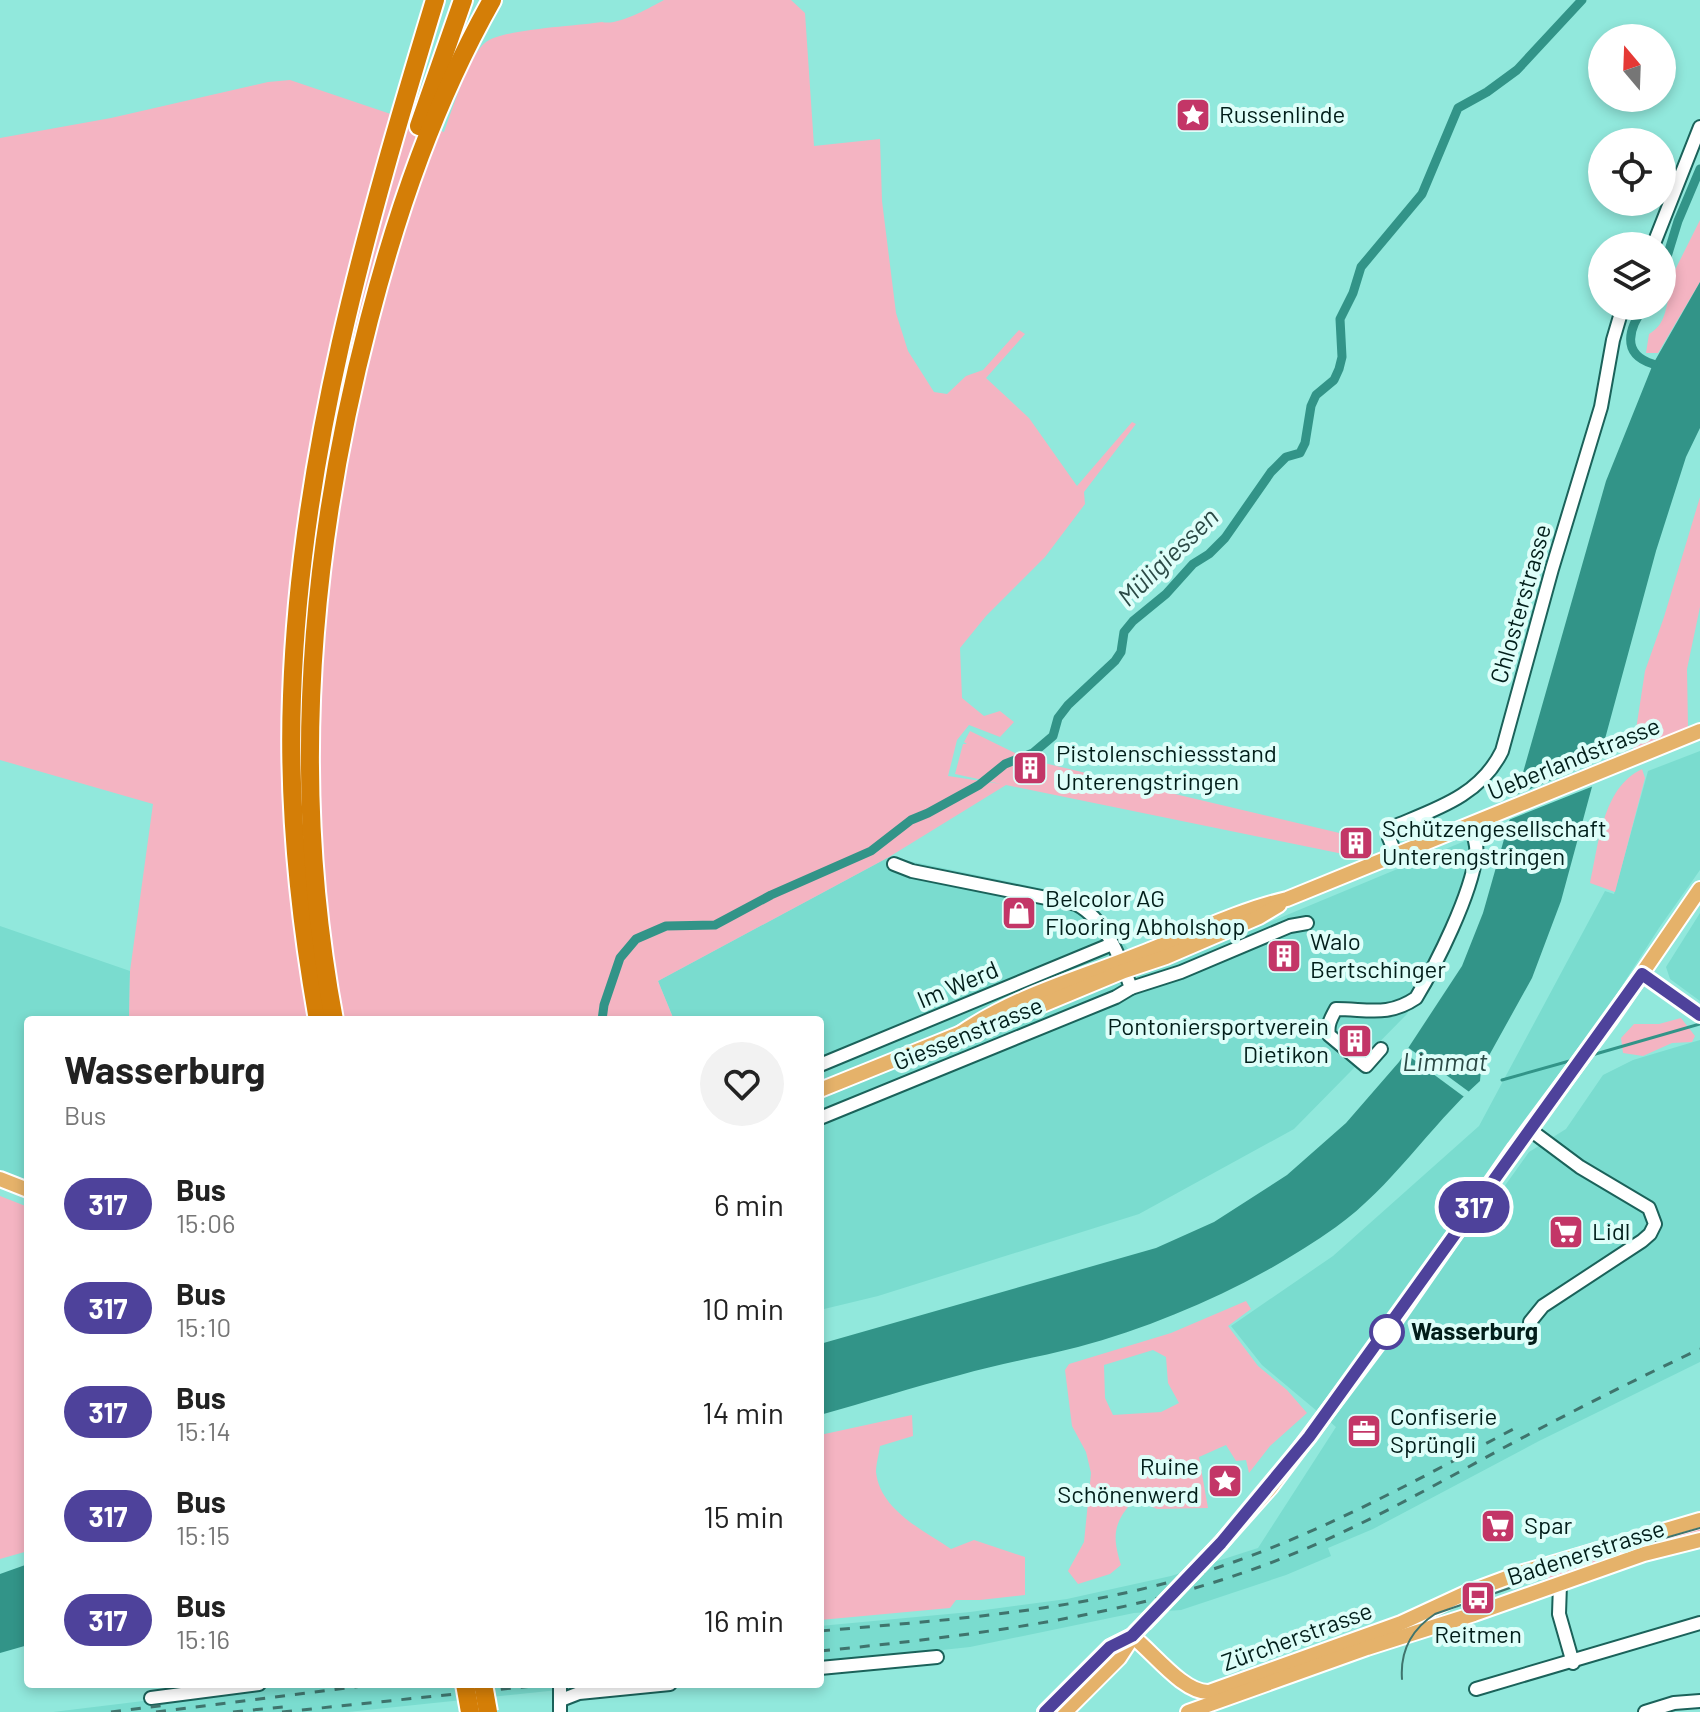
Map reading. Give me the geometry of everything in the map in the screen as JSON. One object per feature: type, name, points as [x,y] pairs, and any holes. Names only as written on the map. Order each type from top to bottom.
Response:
[{"type":"highway","points":[[361,261],[360,244],[424,0]]},
{"type":"highway","points":[[317,1016],[295,854],[291,747],[293,655],[304,541],[321,435],[361,261],[435,0]]},
{"type":"highway","points":[[322,548],[320,529],[329,469],[373,276],[402,176],[463,0]]},
{"type":"highway","points":[[333,1016],[318,914],[308,771],[311,662],[322,548],[356,373],[397,219],[433,120],[492,0]]},
{"type":"highway","points":[[466,1688],[470,1712]]},
{"type":"highway","points":[[484,1688],[488,1712]]},
{"type":"main road","name":"Ueberlandstrasse","points":[[824,1088],[961,1033],[999,1023],[1238,913],[1287,899],[1700,731]]},
{"type":"main road","points":[[1056,1709],[1110,1647],[1132,1636],[1221,1543],[1309,1437],[1591,1047],[1700,889]]},
{"type":"main road","points":[[0,1179],[24,1188]]},
{"type":"main road","name":"Badenerstrasse","points":[[1401,1623],[1466,1593],[1520,1573],[1700,1520]]},
{"type":"main road","name":"Badenerstrasse","points":[[1395,1639],[1644,1554],[1700,1540]]},
{"type":"main road","name":"Zürcherstrasse","points":[[1132,1636],[1197,1692],[1218,1689],[1401,1623]]},
{"type":"main road","name":"Zürcherstrasse","points":[[1193,1711],[1275,1679],[1395,1639]]},
{"type":"main road","points":[[1178,1712],[1185,1695],[1183,1682]]},
{"type":"main road","points":[[1193,1711],[1197,1692]]},
{"type":"street","points":[[1659,232],[1700,127]]},
{"type":"street","name":"Chlosterstrasse","points":[[1396,855],[1389,838],[1393,827],[1470,791],[1486,777],[1502,751],[1601,407],[1619,320]]},
{"type":"street","points":[[1381,1049],[1366,1066],[1329,1035],[1327,1028],[1330,1020],[1336,1009],[1390,1011],[1416,998],[1461,905],[1471,875],[1476,849],[1470,825]]},
{"type":"street","points":[[894,864],[912,871],[1076,904],[1091,912],[1112,944],[1131,988]]},
{"type":"street","name":"Giessenstrasse","points":[[824,1116],[1116,997],[1131,988],[1181,972],[1290,926],[1307,923]]},
{"type":"street","name":"Im Werd","points":[[824,1063],[1112,944]]},
{"type":"street","points":[[1642,974],[1699,1014]]},
{"type":"street","points":[[1529,1129],[1580,1167],[1649,1208],[1655,1224],[1642,1241],[1543,1306],[1530,1322]]},
{"type":"street","points":[[1560,1584],[1559,1614],[1573,1663]]},
{"type":"street","points":[[1476,1689],[1573,1663],[1700,1623]]},
{"type":"street","points":[[824,1668],[937,1657]]},
{"type":"street","points":[[151,1698],[228,1688]]},
{"type":"street","points":[[561,1698],[630,1688]]},
{"type":"street","points":[[1645,1712],[1674,1703],[1700,1701]]},
{"type":"shaded area","points":[[664,0],[791,0],[805,13],[814,146],[880,139],[882,201],[896,313],[908,351],[934,392],[947,394],[966,376],[983,370],[1019,330],[1025,334],[986,378],[1029,418],[1077,486],[1132,422],[1136,424],[1084,492],[1085,504],[1045,557],[986,616],[960,648],[962,698],[984,716],[1000,711],[1014,722],[1000,737],[969,725],[957,740],[948,776],[1001,784],[955,774],[970,731],[1027,759],[1352,836],[1348,855],[1006,785],[889,857],[658,981],[672,1016],[129,1016],[130,971],[153,804],[0,760],[0,138],[290,80],[444,132],[467,70],[486,42],[524,31],[609,23],[633,16]]},
{"type":"shaded area","points":[[1700,220],[1700,282],[1658,353],[1646,353],[1649,334],[1662,320],[1676,320],[1676,268]]},
{"type":"shaded area","points":[[1700,497],[1700,607],[1687,669],[1688,727],[1633,749],[1645,671]]},
{"type":"shaded area","points":[[1700,751],[1700,870],[1602,1017],[1470,1201],[1486,1212],[1529,1152],[1566,1129],[1603,1075],[1633,1060],[1700,1040],[1700,1362],[1539,1441],[1373,1529],[1328,1548],[1331,1556],[1286,1575],[1181,1610],[1134,1613],[970,1647],[824,1663],[824,1626],[1067,1599],[1171,1576],[1258,1548],[1336,1427],[1262,1365],[1231,1326],[1333,1256],[1479,1126],[1605,891],[1614,894],[1648,771]]},
{"type":"shaded area","points":[[1642,769],[1645,778],[1615,892],[1590,883],[1600,835],[1604,818],[1618,789]]},
{"type":"shaded area","points":[[1472,838],[1471,873],[1407,1014],[1294,1129],[1139,1214],[878,1296],[824,1309],[824,1016],[672,1016],[658,981],[889,857],[1088,898],[1147,973]]},
{"type":"shaded area","points":[[1700,913],[1700,1001],[1670,979],[1666,967]]},
{"type":"shaded area","points":[[0,926],[130,971],[129,1016],[24,1016],[24,1180],[0,1171]]},
{"type":"shaded area","points":[[1681,1018],[1695,1036],[1692,1042],[1672,1043],[1643,1056],[1623,1053],[1621,1038],[1634,1024],[1659,1024]]},
{"type":"shaded area","points":[[0,1196],[24,1205],[24,1552],[0,1559]]},
{"type":"shaded area","points":[[1246,1301],[1251,1309],[1228,1326],[1258,1366],[1287,1390],[1307,1413],[1270,1446],[1249,1473],[1246,1460],[1236,1461],[1226,1445],[1199,1457],[1208,1508],[1157,1509],[1134,1500],[1116,1530],[1121,1565],[1110,1574],[1078,1584],[1068,1571],[1084,1542],[1091,1473],[1086,1452],[1072,1426],[1065,1370],[1069,1364],[1171,1333]],"holes":[[[1153,1350],[1166,1357],[1168,1383],[1179,1403],[1161,1412],[1113,1415],[1105,1398],[1104,1365]]]},
{"type":"shaded area","points":[[912,1415],[913,1436],[880,1446],[876,1472],[885,1497],[904,1518],[951,1549],[974,1540],[1025,1557],[1025,1595],[956,1600],[950,1608],[824,1620],[824,1434]]},
{"type":"shaded area","points":[[1700,1523],[1700,1535],[1550,1584],[1544,1569]]},
{"type":"shaded area","points":[[249,1688],[578,1688],[348,1712],[53,1712]]},
{"type":"water","name":"Limmat","points":[[1700,282],[1700,428],[1686,457],[1656,551],[1561,901],[1532,978],[1481,1070],[1480,1081],[1356,1211],[1307,1247],[1244,1282],[1179,1313],[1112,1337],[989,1367],[824,1414],[824,1343],[1156,1248],[1214,1222],[1287,1175],[1346,1123],[1399,1062],[1462,966],[1483,913],[1606,481],[1653,364]]},
{"type":"water","points":[[24,1565],[24,1646],[0,1653],[0,1574]]},
{"type":"pier","points":[[1603,759],[1596,785],[1506,821],[1513,796]]},
{"type":"pier","points":[[1406,1046],[1472,1094],[1467,1099],[1402,1051]]},
{"type":"waterway","name":"Müligiessen","points":[[603,1016],[620,958],[636,939],[666,926],[715,925],[771,895],[871,851],[911,820],[979,785],[1005,764],[1033,753],[1053,736],[1058,718],[1068,705],[1115,661],[1121,652],[1124,632],[1133,621],[1225,538],[1271,472],[1286,457],[1300,453],[1316,395],[1334,380],[1339,369],[1342,357],[1340,319],[1361,267],[1422,194],[1458,108],[1517,70],[1582,0]]},
{"type":"waterway","points":[[1675,232],[1700,169]]},
{"type":"waterway","points":[[1637,320],[1632,331],[1632,347],[1636,354],[1653,364]]},
{"type":"waterway","points":[[1592,1055],[1700,1024]]},
{"type":"waterway","points":[[1502,1080],[1573,1060]]},
{"type":"tram line","points":[[1402,1679],[1403,1659],[1409,1642],[1435,1614],[1599,1557],[1700,1528]]},
{"type":"railway","points":[[824,1651],[939,1638],[1057,1620],[1174,1594],[1232,1577],[1371,1519],[1553,1422],[1700,1349]]},
{"type":"railway","points":[[824,1631],[1053,1606],[1191,1576],[1318,1528],[1521,1425]]},
{"type":"railway","points":[[156,1712],[347,1688]]},
{"type":"railway","points":[[282,1712],[513,1688]]},
{"type":"railway","points":[[111,1712],[167,1705]]},
{"type":"railway","points":[[233,1712],[292,1706]]},
{"type":"bus line","name":"317","points":[[1045,1712],[1110,1647],[1132,1636],[1270,1488],[1387,1332],[1515,1148],[1642,974],[1700,1015]]},
{"type":"place","name":"Russenlinde","points":[[1193,115]]},
{"type":"place","name":"Pistolenschiessstand Unterengstringen","points":[[1030,768]]},
{"type":"place","name":"Schützengesellschaft Unterengstringen","points":[[1356,843]]},
{"type":"place","name":"Belcolor AG Flooring Abholshop","points":[[1019,913]]},
{"type":"place","name":"Walo Bertschinger","points":[[1284,956]]},
{"type":"place","name":"Pontoniersportverein Dietikon","points":[[1355,1041]]},
{"type":"place","name":"Lidl","points":[[1566,1232]]},
{"type":"place","name":"Wasserburg","points":[[1387,1332]]},
{"type":"place","name":"Confiserie Sprüngli","points":[[1364,1431]]},
{"type":"place","name":"Ruine Schönenwerd","points":[[1225,1481]]},
{"type":"place","name":"Spar","points":[[1498,1526]]},
{"type":"place","name":"Reitmen","points":[[1478,1598]]}]
